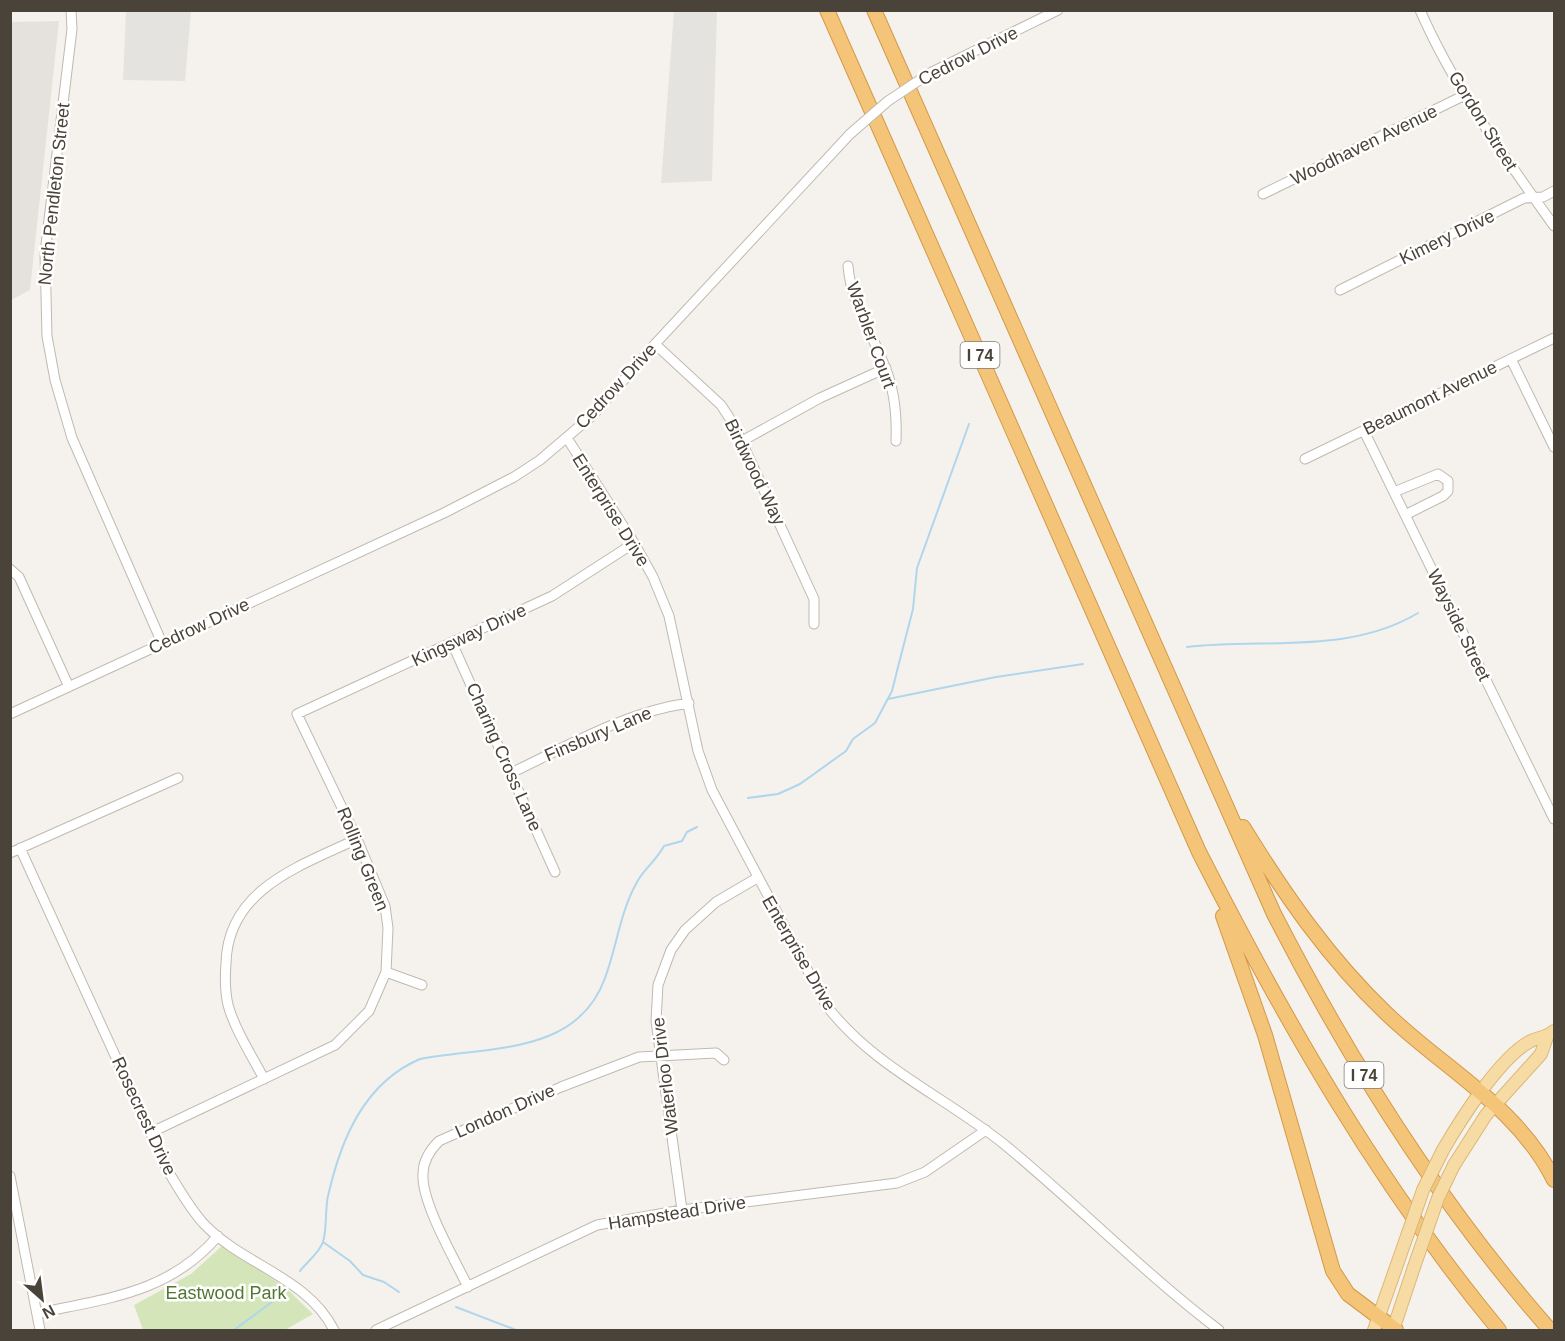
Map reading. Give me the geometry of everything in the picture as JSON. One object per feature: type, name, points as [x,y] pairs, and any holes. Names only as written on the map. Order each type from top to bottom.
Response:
[{"type":"highway","name":"I 74","points":[[827,10],[1199,852],[1281,1011],[1350,1126],[1426,1236],[1499,1330]]},
{"type":"highway","name":"I 74","points":[[874,10],[1274,915],[1359,1068],[1456,1213],[1550,1330]]},
{"type":"highway","points":[[1222,793],[1287,896],[1341,967],[1404,1030],[1495,1104],[1536,1148],[1554,1180]]},
{"type":"highway","points":[[1199,852],[1259,1016],[1333,1271],[1348,1294],[1376,1324],[1394,1330]]},
{"type":"main road","points":[[1376,1324],[1423,1190],[1443,1150],[1482,1092],[1530,1041],[1551,1034]]},
{"type":"main road","points":[[1394,1330],[1438,1198],[1454,1165],[1474,1131],[1495,1104],[1541,1054],[1551,1034]]},
{"type":"street","name":"North Pendleton Street","points":[[71,10],[72,29],[45,253],[47,336],[55,380],[72,438],[162,643]]},
{"type":"street","name":"Cedrow Drive","points":[[10,714],[488,491],[531,465],[594,414],[655,344],[850,134],[888,101],[930,73],[1058,10]]},
{"type":"street","name":"Gordon Street","points":[[1420,10],[1465,95],[1502,154],[1554,226]]},
{"type":"street","name":"Woodhaven Avenue","points":[[1263,194],[1465,95]]},
{"type":"street","name":"Kimery Drive","points":[[1340,290],[1524,198],[1543,197],[1554,190]]},
{"type":"street","name":"Warbler Court","points":[[848,266],[853,296],[886,368],[895,406],[896,441]]},
{"type":"street","name":"Beaumont Avenue","points":[[1305,459],[1554,338]]},
{"type":"street","name":"Birdwood Way","points":[[655,344],[721,405],[742,441],[814,599],[814,624]]},
{"type":"street","points":[[1511,359],[1554,447]]},
{"type":"street","points":[[742,441],[820,398],[886,368]]},
{"type":"street","name":"Wayside Street","points":[[1364,431],[1554,819]]},
{"type":"street","name":"Enterprise Drive","points":[[567,438],[653,577],[669,616],[698,751],[712,790],[816,989],[841,1024],[873,1054],[986,1130],[1160,1284],[1219,1330]]},
{"type":"street","points":[[1394,492],[1438,474],[1448,481],[1448,491],[1443,496],[1405,515]]},
{"type":"street","name":"Kingsway Drive","points":[[297,714],[552,596],[634,543]]},
{"type":"street","points":[[10,569],[19,577],[69,687]]},
{"type":"street","name":"Charing Cross Lane","points":[[452,643],[555,872]]},
{"type":"street","name":"Finsbury Lane","points":[[511,773],[628,718],[658,708],[689,703]]},
{"type":"street","name":"Rolling Green","points":[[152,1132],[335,1045],[357,1026],[369,1011],[386,972],[388,928],[385,908],[357,839],[297,714]]},
{"type":"street","points":[[10,853],[178,778]]},
{"type":"street","points":[[264,1080],[228,1005],[226,952],[233,929],[245,906],[269,882],[357,839]]},
{"type":"street","name":"Rosecrest Drive","points":[[20,849],[168,1171],[181,1192],[204,1225],[306,1294],[324,1313],[334,1330]]},
{"type":"street","name":"Waterloo Drive","points":[[682,1210],[661,1055],[656,999],[662,972],[671,950],[702,912],[757,878]]},
{"type":"street","points":[[386,972],[422,985]]},
{"type":"street","name":"London Drive","points":[[468,1287],[424,1187],[423,1166],[432,1148],[445,1138],[561,1086],[639,1057],[716,1053],[724,1060]]},
{"type":"street","name":"Hampstead Drive","points":[[376,1330],[597,1225],[682,1210],[897,1183],[925,1172],[986,1130]]},
{"type":"street","points":[[10,1176],[39,1313],[40,1330]]},
{"type":"street","points":[[39,1313],[138,1292],[186,1267],[219,1236]]},
{"type":"shaded area","points":[[126,11],[191,11],[185,81],[123,80]]},
{"type":"shaded area","points":[[674,11],[717,11],[712,181],[661,183]]},
{"type":"shaded area","points":[[59,21],[30,290],[11,300],[11,22]]},
{"type":"green space","name":"Eastwood Park","points":[[223,1245],[286,1288],[313,1314],[285,1330],[143,1330],[134,1305],[191,1274]]},
{"type":"waterway","points":[[748,798],[778,794],[800,784],[846,751],[853,739],[875,723],[892,691],[913,609],[917,568],[969,424]]},
{"type":"waterway","points":[[1187,647],[1334,640],[1363,635],[1391,626],[1418,613]]},
{"type":"waterway","points":[[888,699],[996,677],[1083,664]]},
{"type":"waterway","points":[[300,1271],[323,1242],[328,1196],[333,1175],[348,1134],[370,1098],[401,1069],[420,1059],[528,1043],[574,1022],[592,1003],[605,978],[631,893],[640,877],[664,846],[682,841],[687,832],[697,827]]},
{"type":"waterway","points":[[323,1242],[350,1261],[363,1275],[384,1282],[399,1292]]},
{"type":"waterway","points":[[234,1330],[284,1293]]},
{"type":"waterway","points":[[456,1307],[516,1330]]}]
